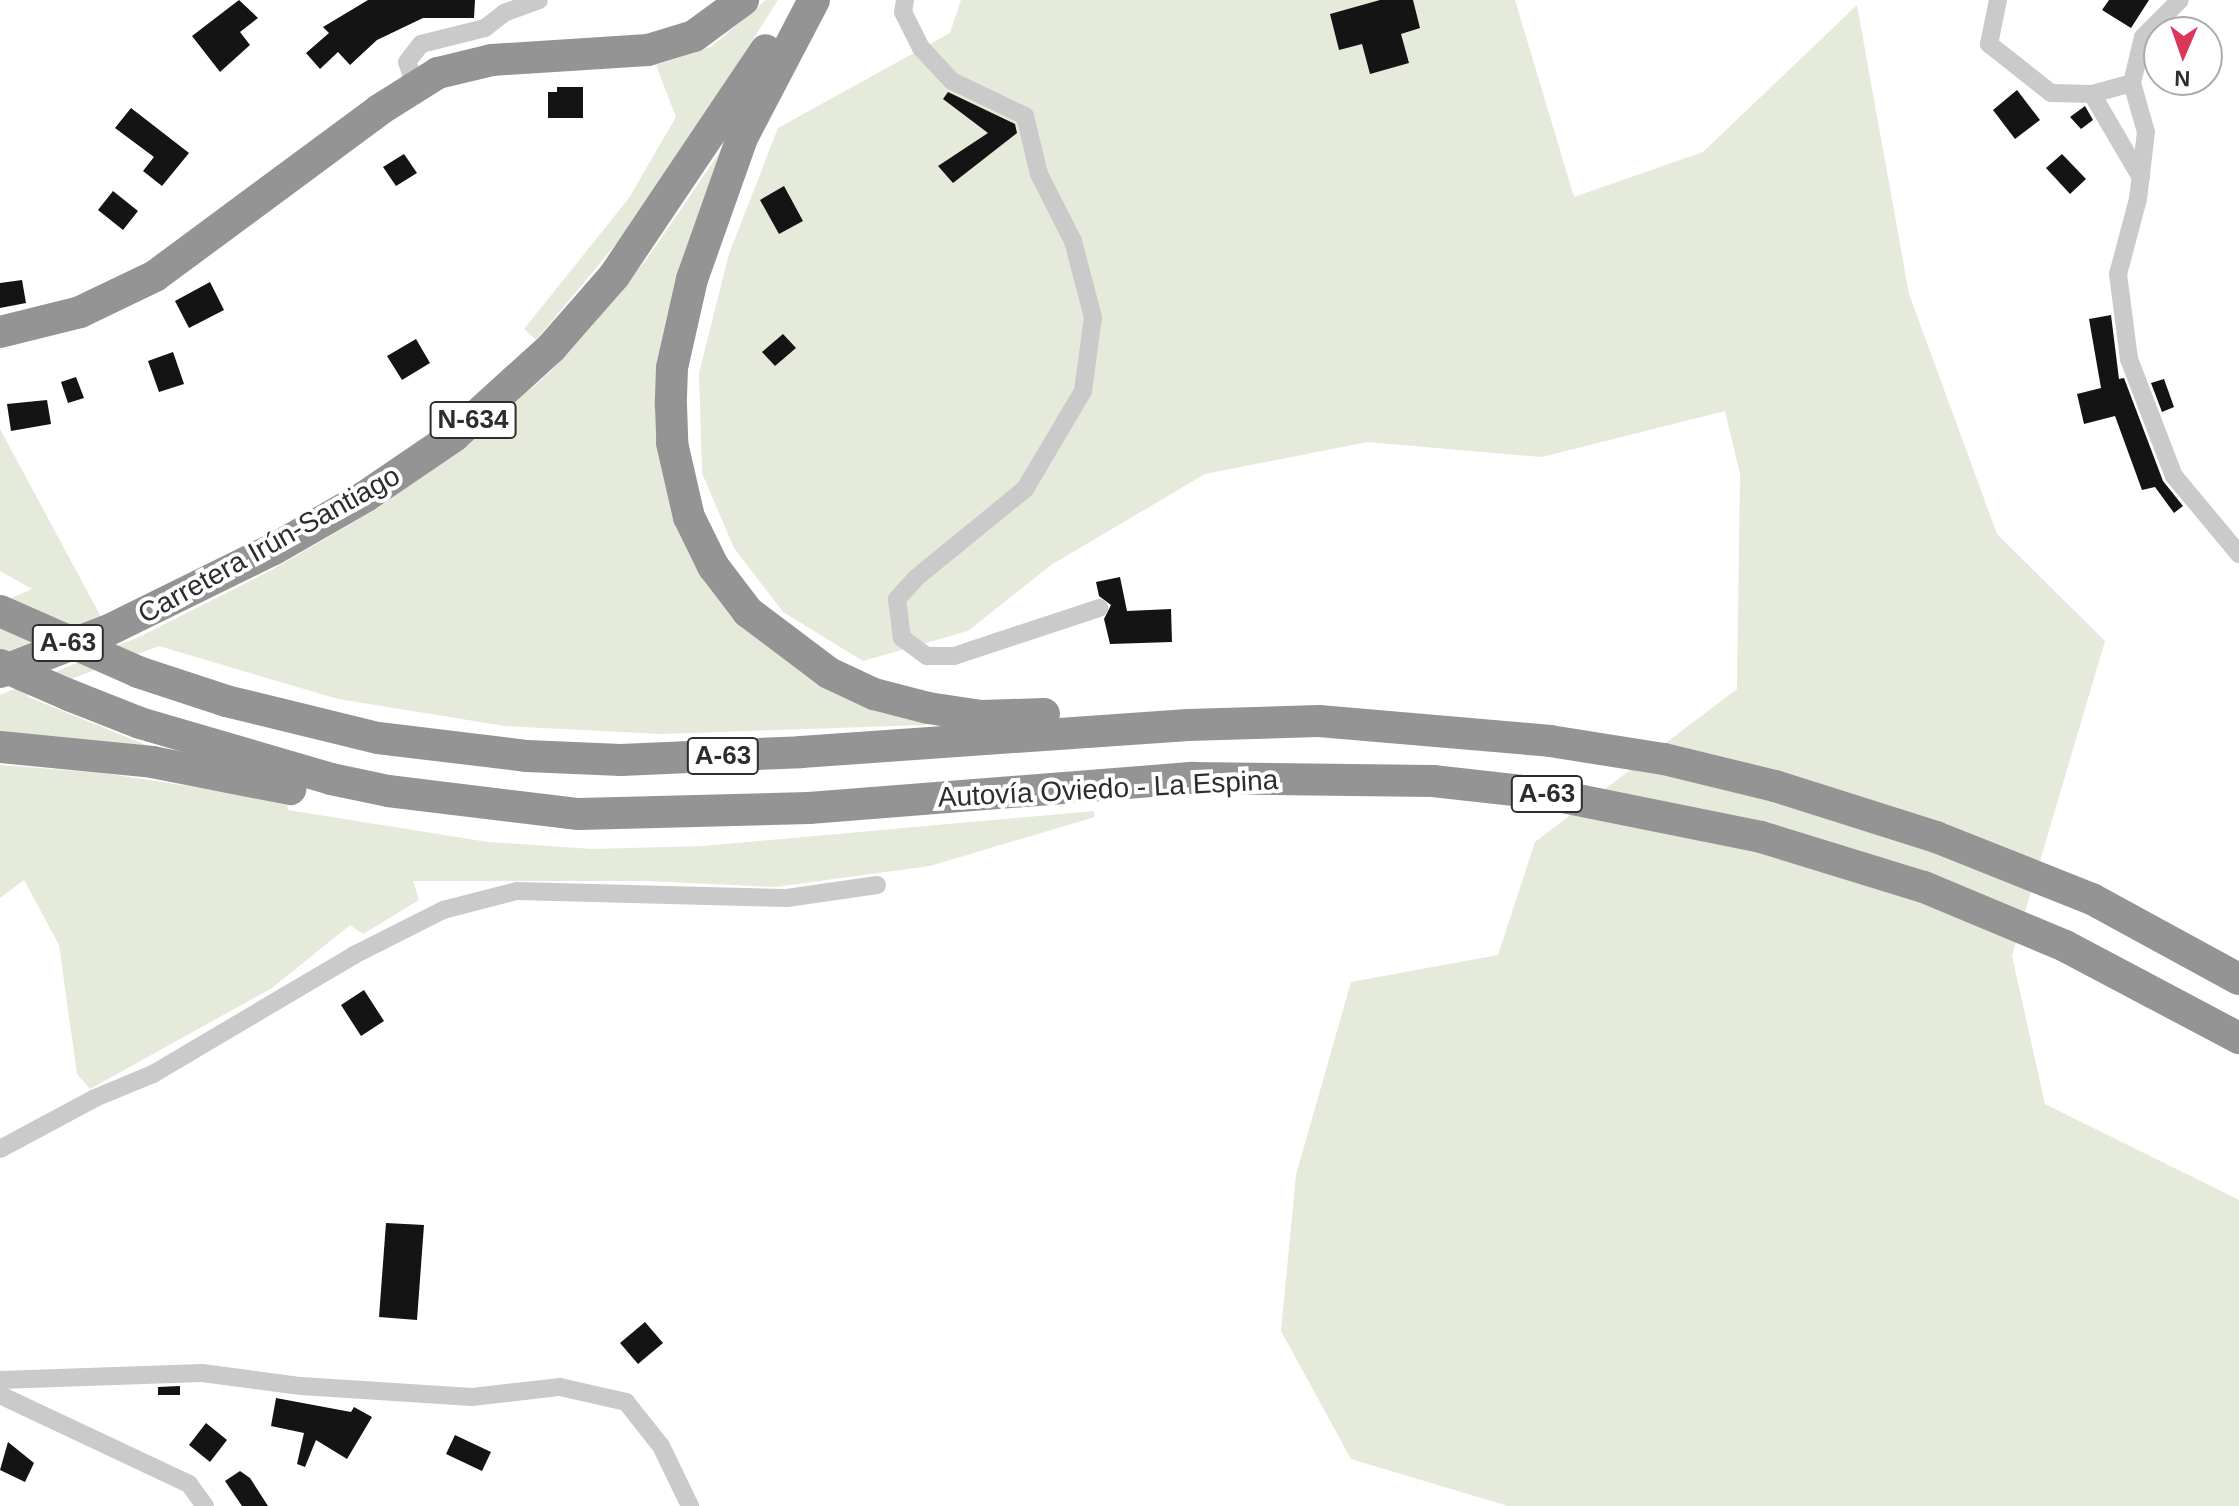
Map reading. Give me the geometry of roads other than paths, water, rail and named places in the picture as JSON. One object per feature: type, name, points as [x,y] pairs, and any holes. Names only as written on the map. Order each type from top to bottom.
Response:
[{"type":"highway","points":[[0,332],[80,312],[155,276],[415,85],[463,64],[670,45],[713,26],[743,0]]},
{"type":"highway","name":"Carretera Irún-Santiago","points":[[0,672],[107,631],[260,556],[366,496],[454,436],[551,348],[614,276],[804,0]]},
{"type":"highway","points":[[814,0],[723,185],[692,279],[672,368],[672,443],[678,480],[713,566],[748,612],[829,673],[874,694],[928,708],[981,716],[1233,710],[1319,721]]},
{"type":"highway","name":"Autovía Oviedo - La Espina","points":[[0,611],[138,672],[226,701],[378,738],[590,759],[801,752],[1319,721],[1550,741],[1664,759],[1775,786],[1936,837],[2092,899],[2239,979]]},
{"type":"highway","name":"Autovía Oviedo - La Espina","points":[[0,665],[69,695],[271,764],[388,791],[579,814],[809,808],[1193,778],[1433,781],[1548,794],[1761,837],[1924,887],[2065,946],[2239,1038]]},
{"type":"highway","points":[[0,747],[152,762],[371,806],[481,820],[718,823],[809,808]]},
{"type":"street","points":[[415,85],[407,62],[421,44],[485,28],[504,13],[539,0]]},
{"type":"street","points":[[905,0],[903,12],[921,48],[952,81],[1025,116],[1039,174],[1073,241],[1093,317],[1083,391],[1025,489],[916,578],[897,599],[902,638],[927,656],[954,656],[1099,608]]},
{"type":"street","points":[[1998,0],[1989,44],[2051,93],[2092,94],[2132,83]]},
{"type":"street","points":[[2180,0],[2143,37],[2132,83],[2146,132],[2141,178],[2118,274],[2129,359],[2174,476],[2239,554]]},
{"type":"street","points":[[2092,94],[2141,178]]},
{"type":"street","points":[[0,1149],[95,1098],[153,1074],[354,955],[443,910],[517,891],[787,898],[877,885]]},
{"type":"street","points":[[0,1380],[202,1373],[301,1386],[472,1397],[560,1387],[626,1402],[661,1446],[690,1506]]},
{"type":"street","points":[[0,1395],[189,1484],[205,1506]]}]
